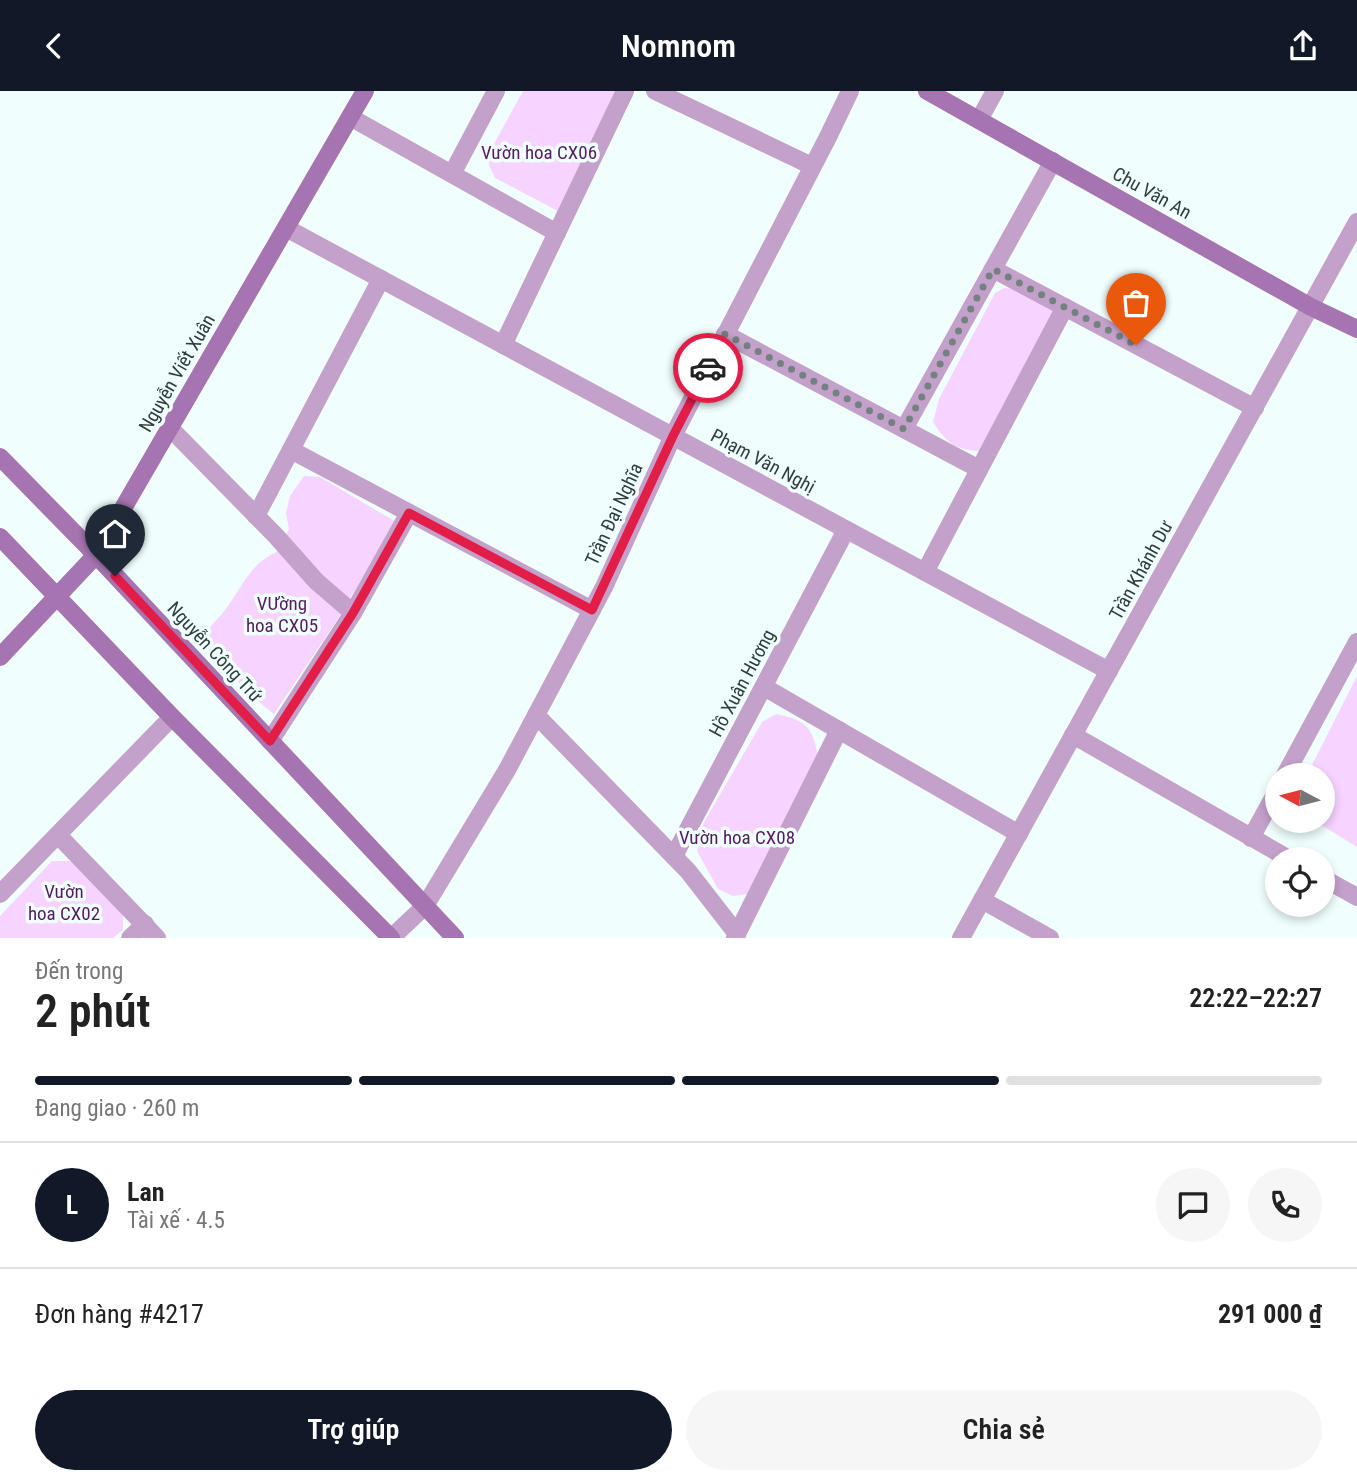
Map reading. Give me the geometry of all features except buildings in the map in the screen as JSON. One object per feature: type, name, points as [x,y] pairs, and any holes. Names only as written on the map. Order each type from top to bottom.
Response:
[{"type":"street","name":"Nguyễn Viết Xuân","points":[[0,657],[96,555],[365,91]]},
{"type":"street","points":[[452,174],[496,91]]},
{"type":"street","points":[[503,345],[625,91]]},
{"type":"street","points":[[655,91],[812,166]]},
{"type":"street","name":"Trần Đại Nghĩa","points":[[391,938],[425,906],[507,770],[592,610],[673,436],[850,91]]},
{"type":"street","name":"Chu Văn An","points":[[928,91],[1311,307],[1357,330]]},
{"type":"street","points":[[979,120],[995,91]]},
{"type":"street","points":[[350,117],[557,233]]},
{"type":"street","points":[[904,429],[1053,162]]},
{"type":"street","name":"Trần Khánh Dư","points":[[961,938],[1357,222]]},
{"type":"street","name":"Phạm Văn Nghị","points":[[286,228],[1109,671]]},
{"type":"street","points":[[993,269],[1255,408]]},
{"type":"street","points":[[256,516],[381,279]]},
{"type":"street","points":[[925,572],[1065,307]]},
{"type":"street","points":[[725,334],[979,469]]},
{"type":"street","points":[[170,428],[316,581],[353,613]]},
{"type":"street","points":[[291,450],[592,610]]},
{"type":"street","name":"Nguyễn Công Trứ","points":[[0,457],[96,555],[455,938]]},
{"type":"street","points":[[270,741],[353,613],[409,513]]},
{"type":"street","name":"Hồ Xuân Hương","points":[[674,856],[846,530]]},
{"type":"street","points":[[0,537],[172,717],[391,938]]},
{"type":"street","points":[[1291,763],[1357,642]]},
{"type":"street","points":[[764,687],[1019,834]]},
{"type":"street","points":[[536,715],[688,870],[736,936],[839,730]]},
{"type":"street","points":[[0,894],[172,717]]},
{"type":"street","points":[[1073,735],[1268,847]]},
{"type":"street","points":[[1251,838],[1265,813]]},
{"type":"street","points":[[58,835],[151,931],[130,938]]},
{"type":"street","points":[[1335,885],[1357,897]]},
{"type":"street","points":[[982,900],[1050,938]]},
{"type":"green space","name":"Vườn hoa CX06","points":[[523,91],[620,91],[558,211],[495,178],[489,165],[489,153]]},
{"type":"green space","points":[[1004,288],[1017,289],[1052,308],[1055,320],[983,451],[966,449],[948,441],[933,422],[939,399],[995,293]]},
{"type":"green space","name":"VƯờng hoa CX05","points":[[304,476],[320,477],[396,522],[337,620],[274,714],[237,681],[204,643],[210,628],[253,569],[277,552],[289,529],[286,513],[290,496]]},
{"type":"green space","points":[[1357,676],[1357,847],[1334,833],[1335,763],[1313,763]]},
{"type":"green space","name":"Vườn hoa CX08","points":[[776,714],[795,719],[807,727],[814,740],[818,759],[749,894],[733,896],[718,889],[697,851],[703,824],[762,722]]},
{"type":"green space","name":"Vườn hoa CX02","points":[[52,861],[75,861],[123,914],[123,930],[113,938],[0,938],[0,916]]},
{"type":"way so far","points":[[708,368],[725,334],[904,429],[993,269],[1136,345]]},
{"type":"route","points":[[115,576],[270,741],[353,613],[409,513],[592,610],[673,436],[708,368]]}]
